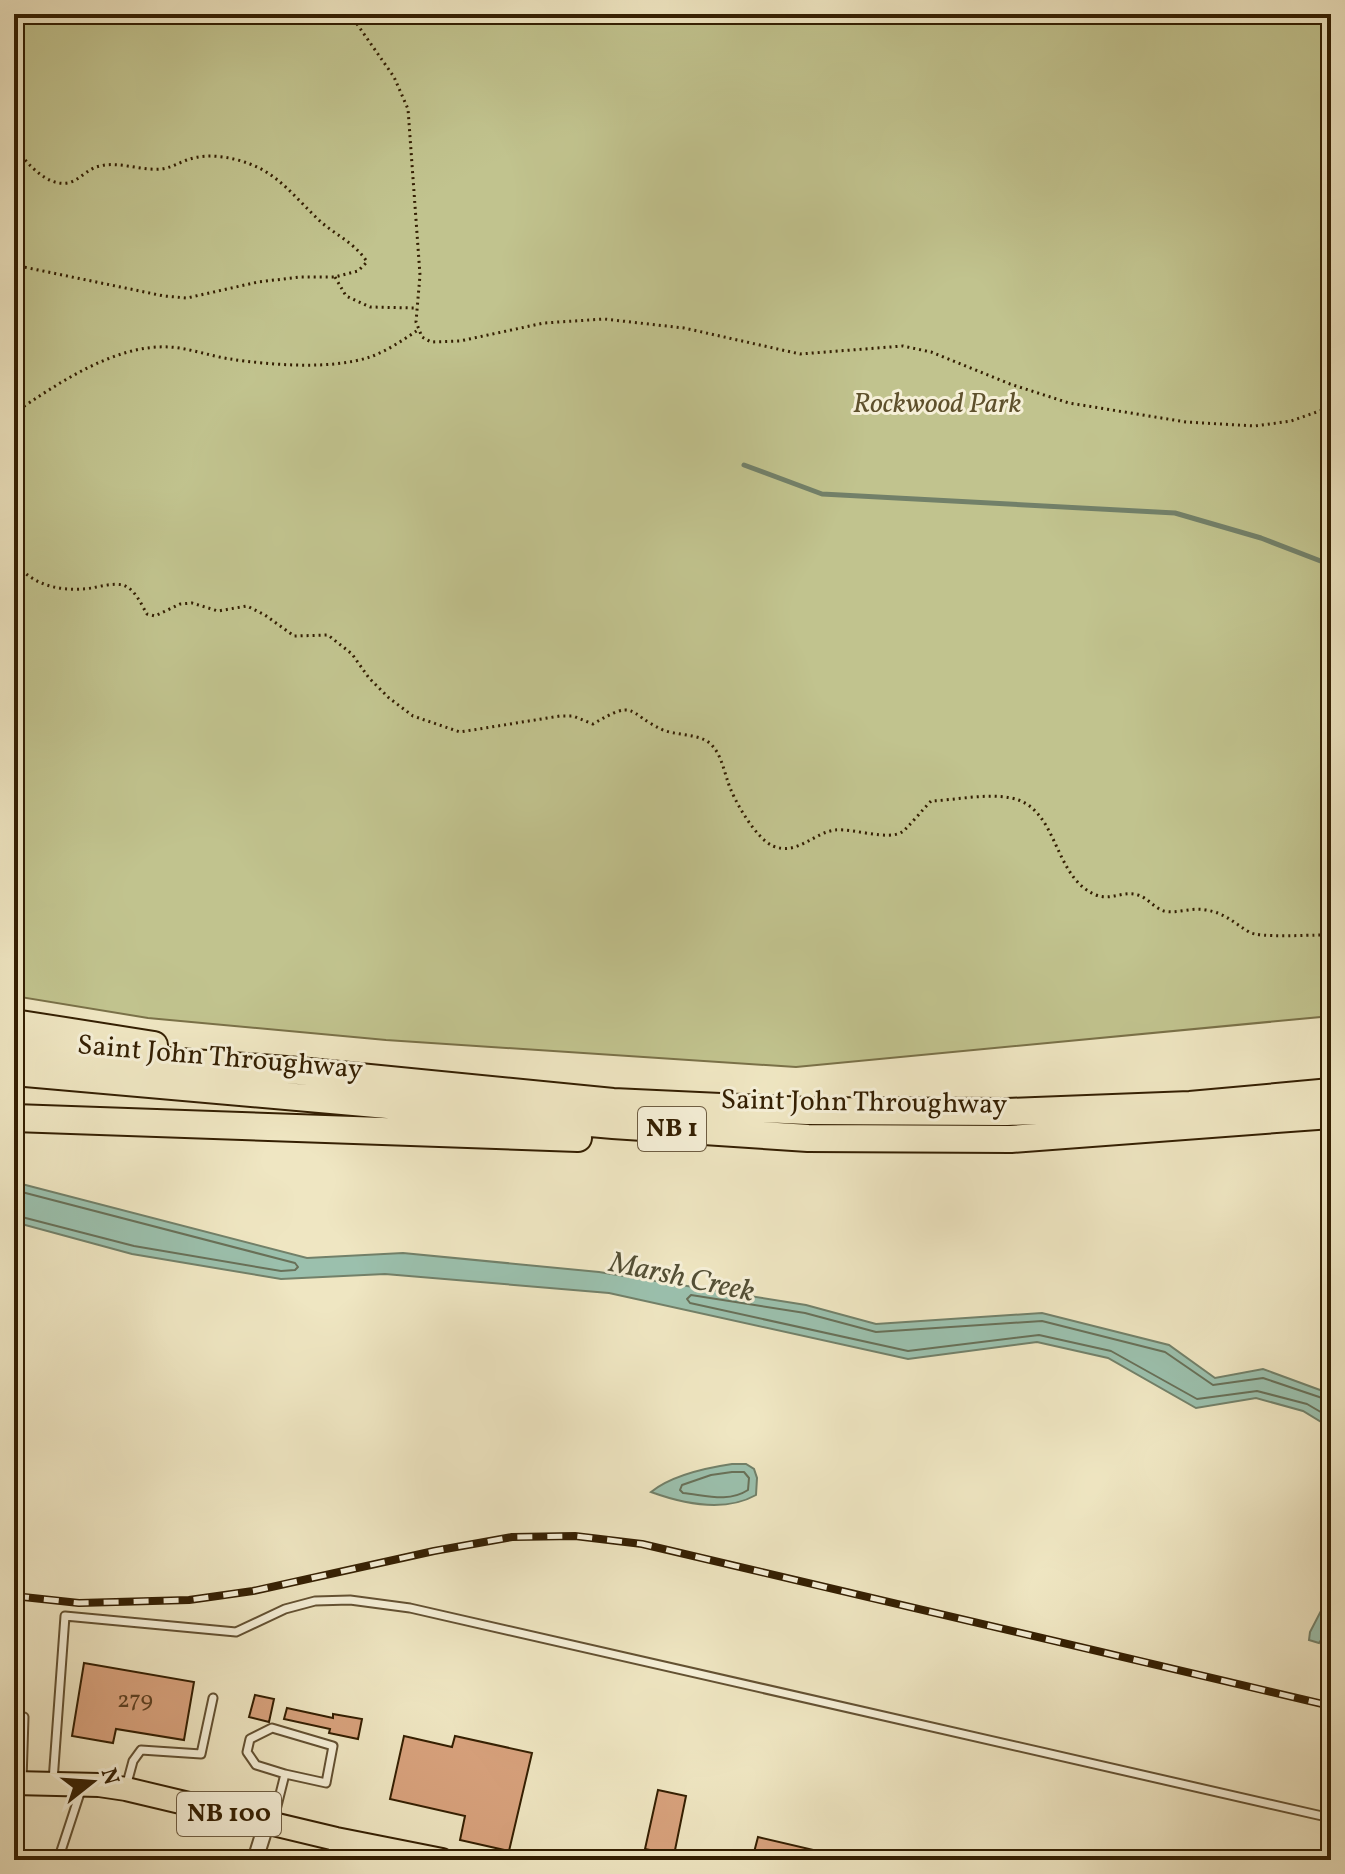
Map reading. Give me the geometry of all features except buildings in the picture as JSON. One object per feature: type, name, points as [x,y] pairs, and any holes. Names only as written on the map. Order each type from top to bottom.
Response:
[{"type":"highway","points":[[14,1023],[299,1071]]},
{"type":"highway","name":"Saint John Throughway","points":[[14,1049],[299,1071],[613,1102],[906,1113],[1190,1105],[1331,1092]]},
{"type":"highway","name":"Saint John Throughway","points":[[14,1072],[598,1124],[808,1138],[1011,1139],[1331,1115]]},
{"type":"highway","points":[[14,1118],[613,1140],[808,1138]]},
{"type":"main road","name":"NB 100","points":[[18,1783],[83,1784],[126,1789],[270,1823],[332,1849],[441,1860]]},
{"type":"street","points":[[255,1860],[270,1823]]},
{"type":"lane","points":[[53,1783],[65,1616],[236,1632],[300,1604],[350,1600],[410,1608],[1331,1818]]},
{"type":"lane","points":[[126,1789],[133,1761],[141,1750],[201,1754],[213,1698]]},
{"type":"lane","points":[[14,1719],[24,1717],[18,1783]]},
{"type":"lane","points":[[272,1728],[333,1746],[326,1783],[285,1774],[256,1765],[247,1752],[250,1739],[272,1728]]},
{"type":"lane","points":[[270,1823],[285,1774]]},
{"type":"lane","points":[[58,1860],[83,1784]]},
{"type":"path","points":[[350,14],[394,77],[408,109],[420,275],[418,330],[422,337],[431,342],[460,341],[544,323],[604,319],[684,328],[800,354],[903,346],[931,352],[1010,384],[1069,403],[1186,422],[1255,426],[1291,421],[1331,407]]},
{"type":"path","points":[[14,146],[37,172],[54,181],[67,183],[97,166],[164,169],[207,155],[247,162],[266,170],[322,223],[361,252],[367,262],[358,271],[335,277],[258,282],[187,298],[14,265]]},
{"type":"path","points":[[335,277],[346,296],[370,307],[417,308]]},
{"type":"path","points":[[14,413],[58,383],[121,354],[168,347],[230,359],[307,364],[345,362],[369,358],[418,330]]},
{"type":"path","points":[[14,561],[31,580],[74,590],[123,585],[133,591],[147,614],[155,616],[180,604],[192,603],[218,611],[247,606],[294,636],[328,635],[352,654],[369,678],[389,698],[413,716],[460,732],[560,716],[573,716],[593,724],[616,710],[636,711],[662,729],[705,740],[715,750],[728,784],[750,823],[770,845],[788,849],[826,832],[839,830],[892,836],[903,831],[931,801],[1007,797],[1022,801],[1036,810],[1061,858],[1079,883],[1096,895],[1111,898],[1140,895],[1160,910],[1208,910],[1225,915],[1259,936],[1331,937]]},
{"type":"path","points":[[14,574],[20,570]]},
{"type":"green space","name":"Rockwood Park","points":[[14,14],[1331,14],[1331,1016],[796,1067],[386,1040],[148,1018],[14,996]]},
{"type":"water","points":[[14,1182],[307,1258],[403,1253],[599,1272],[806,1305],[876,1324],[1042,1313],[1169,1345],[1215,1378],[1263,1369],[1331,1394],[1331,1428],[1303,1411],[1256,1398],[1196,1408],[1108,1358],[1037,1342],[908,1359],[609,1293],[385,1274],[281,1279],[132,1254],[14,1222]]},
{"type":"water","points":[[732,1464],[746,1464],[754,1469],[756,1495],[731,1504],[704,1505],[651,1492],[679,1477]]},
{"type":"water","points":[[1331,1550],[1331,1625],[1319,1643],[1309,1640],[1310,1632],[1322,1609]]},
{"type":"waterway","points":[[744,465],[822,494],[1175,513],[1261,538],[1331,565]]},
{"type":"railway","points":[[14,1596],[79,1603],[189,1600],[253,1591],[512,1537],[575,1536],[642,1544],[1331,1706]]},
{"type":"water label","name":"Marsh Creek","points":[[682,1278]]}]
